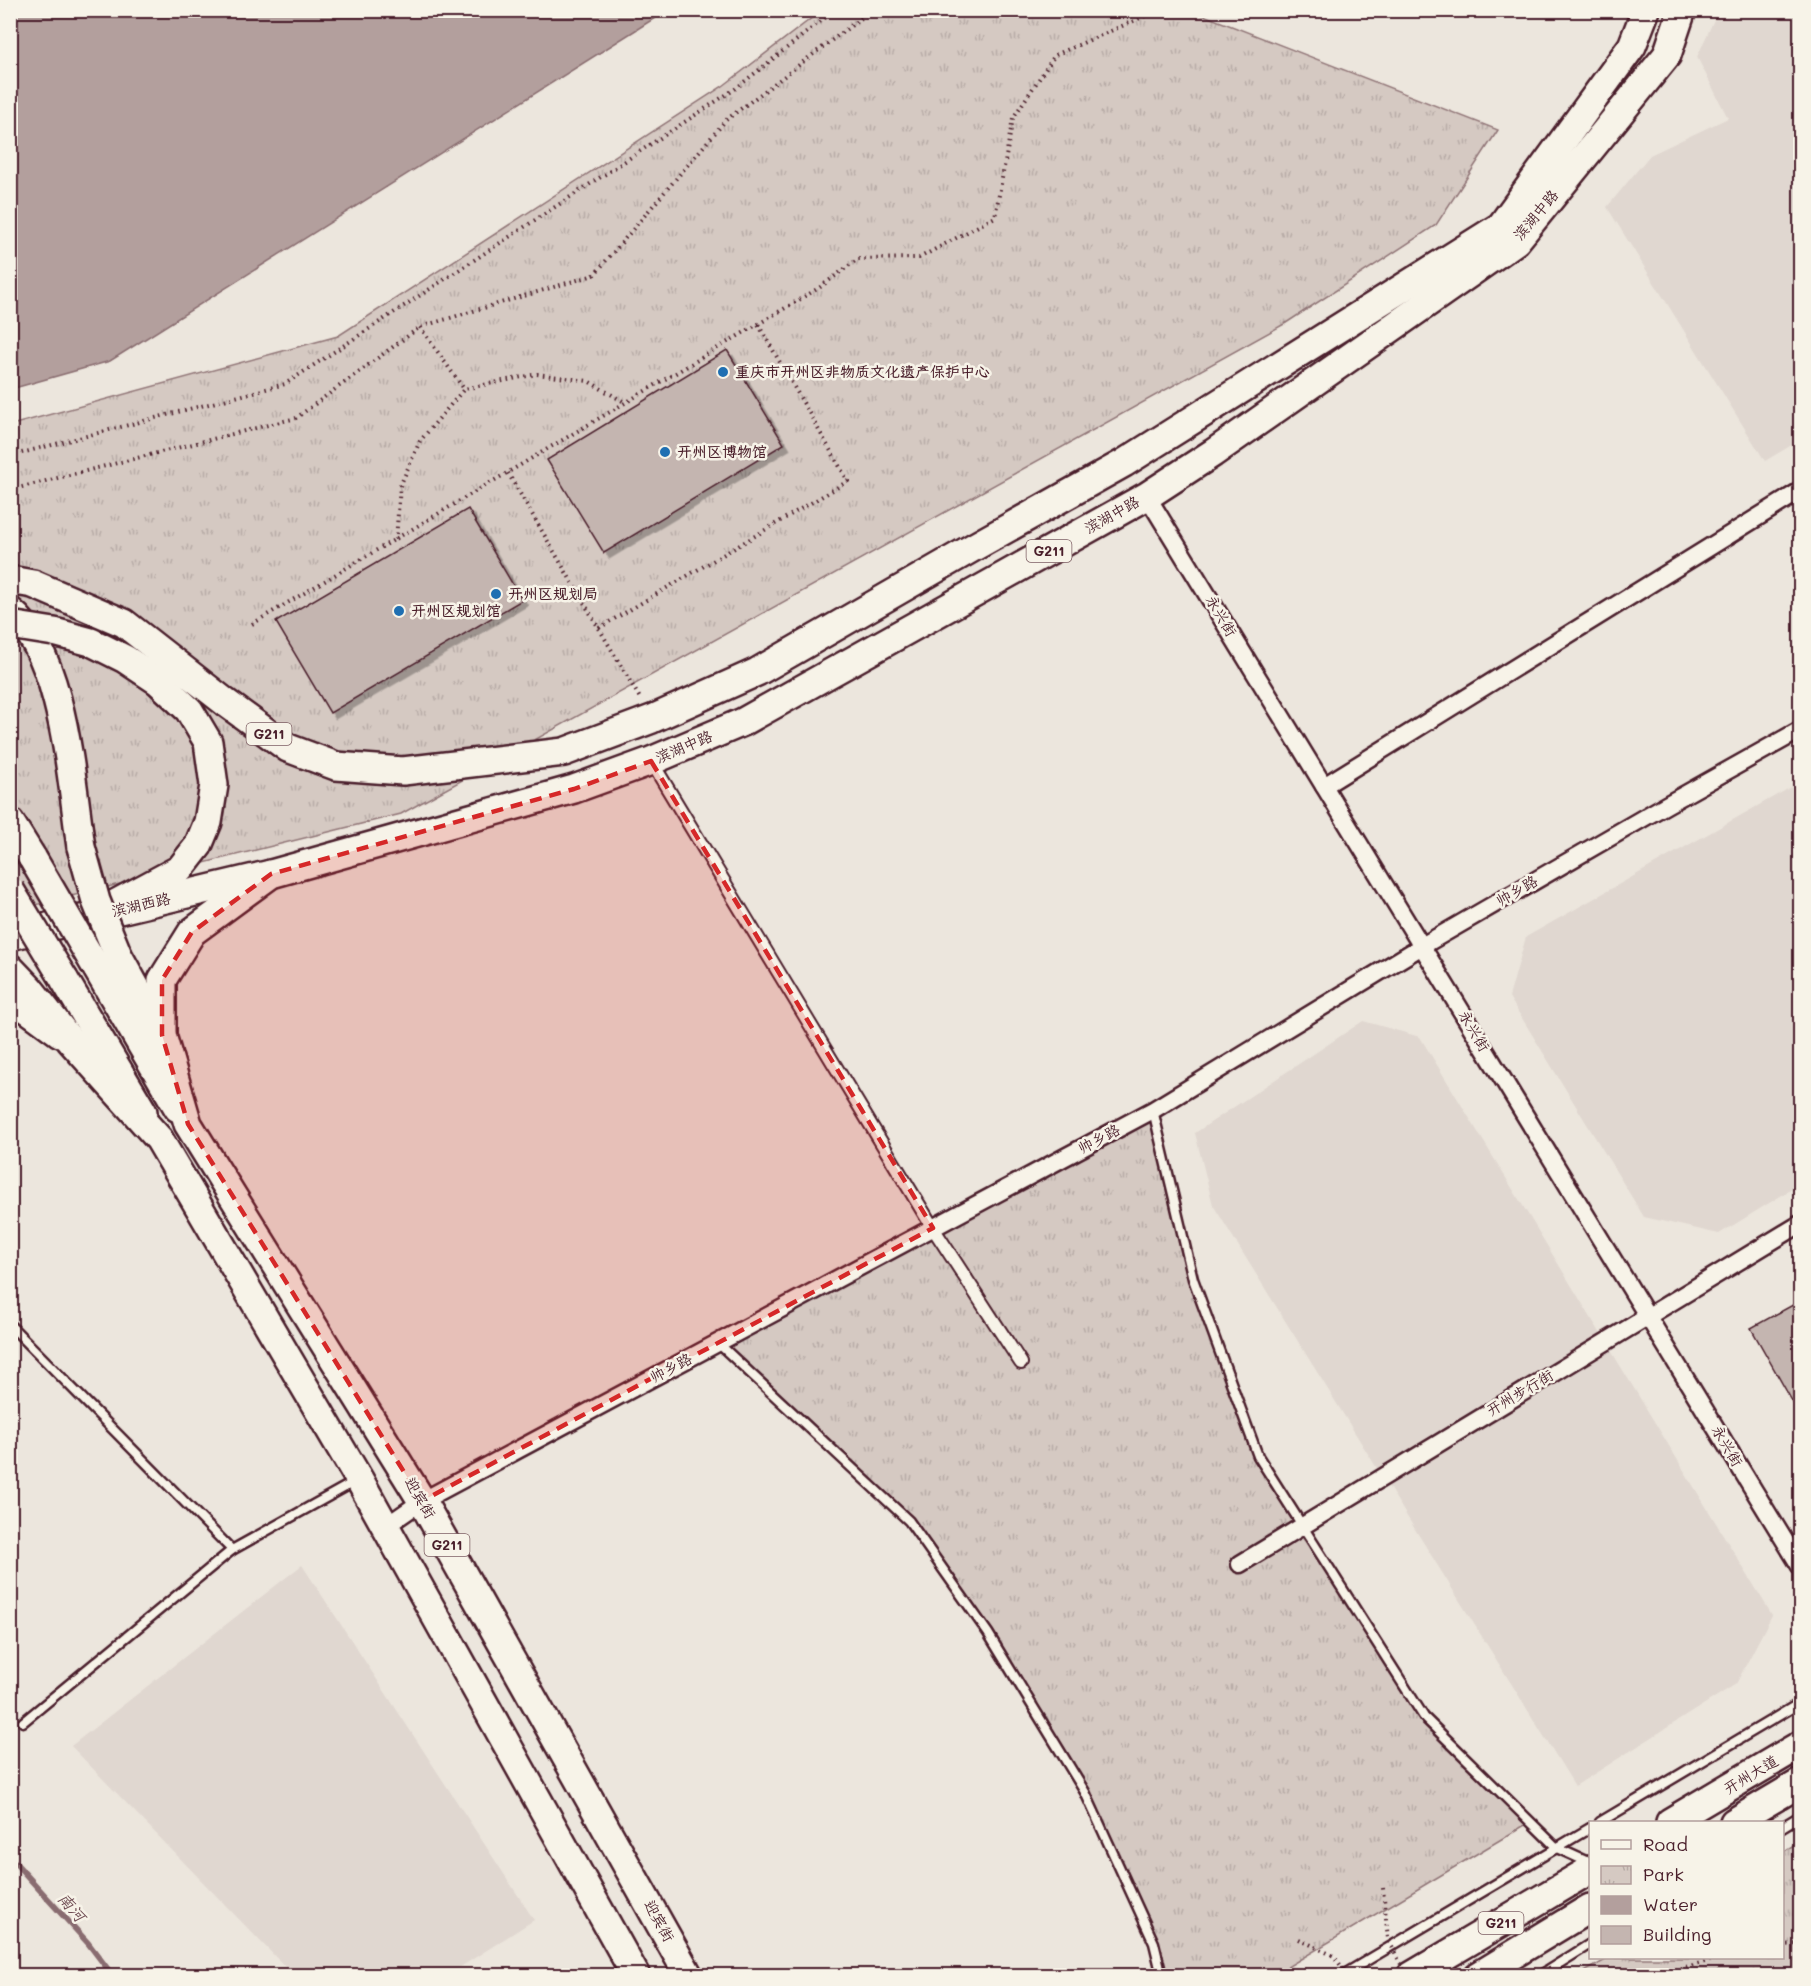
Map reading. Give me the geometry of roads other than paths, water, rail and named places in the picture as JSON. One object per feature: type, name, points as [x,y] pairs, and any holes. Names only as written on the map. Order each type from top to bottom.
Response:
[{"type":"main road","name":"滨湖中路","points":[[10,580],[33,584],[124,623],[288,748],[336,766],[403,771],[564,752],[652,719],[757,672],[1124,463],[1501,226],[1632,46],[1646,10]]},
{"type":"main road","name":"滨湖中路","points":[[271,874],[574,789],[651,761],[743,722],[1147,496],[1213,453],[1516,241],[1667,55],[1682,10]]},
{"type":"main road","points":[[10,611],[20,618],[39,648],[53,682],[63,728],[81,847],[96,901],[107,961],[188,1124]]},
{"type":"main road","points":[[10,625],[54,632],[91,642],[125,659],[158,681],[189,710],[208,742],[214,785],[208,822],[198,846],[180,869],[89,918]]},
{"type":"main road","points":[[10,822],[33,859],[162,1035]]},
{"type":"main road","name":"滨湖西路","points":[[10,936],[271,874]]},
{"type":"main road","name":"G211","points":[[188,1124],[162,1035],[162,980],[192,932],[271,874]]},
{"type":"main road","points":[[10,890],[159,1139]]},
{"type":"main road","name":"G211","points":[[10,968],[20,997],[70,1040],[159,1139],[359,1479],[636,1976]]},
{"type":"main road","name":"迎宾街","points":[[188,1124],[422,1501],[689,1976]]},
{"type":"main road","name":"开州大道","points":[[1672,1821],[1800,1745]]},
{"type":"main road","points":[[1736,1821],[1800,1783]]},
{"type":"main road","name":"G211","points":[[1409,1976],[1589,1870]]},
{"type":"main road","name":"G211","points":[[1478,1976],[1589,1909]]},
{"type":"street","points":[[1324,786],[1800,491]]},
{"type":"street","name":"永兴街","points":[[1147,496],[1800,1566]]},
{"type":"street","name":"帅乡路","points":[[386,1527],[422,1501],[1153,1110],[1422,946],[1800,730]]},
{"type":"street","points":[[651,761],[933,1228],[1021,1363]]},
{"type":"street","name":"开州步行街","points":[[1240,1563],[1800,1224]]},
{"type":"lane","points":[[1153,1110],[1193,1279],[1258,1456],[1424,1717],[1557,1848],[1589,1863]]},
{"type":"lane","points":[[10,1325],[232,1550]]},
{"type":"lane","points":[[718,1343],[909,1521],[988,1633],[1085,1792],[1154,1943],[1162,1976]]},
{"type":"lane","points":[[23,1722],[232,1550],[359,1479]]},
{"type":"lane","points":[[1602,1821],[1800,1703]]},
{"type":"lane","points":[[1784,1826],[1800,1816]]},
{"type":"lane","points":[[1341,1976],[1589,1829]]},
{"type":"lane","points":[[1539,1976],[1589,1945]]},
{"type":"water","points":[[11,10],[666,11],[110,361],[11,389]]},
{"type":"waterway","name":"南河","points":[[10,1857],[88,1943],[113,1976]]},
{"type":"place","name":"重庆市开州区非物质文化遗产保护中心","points":[[723,372]]},
{"type":"place","name":"开州区博物馆","points":[[665,452]]},
{"type":"place","name":"开州区规划局","points":[[496,594]]},
{"type":"place","name":"开州区规划馆","points":[[399,611]]}]
